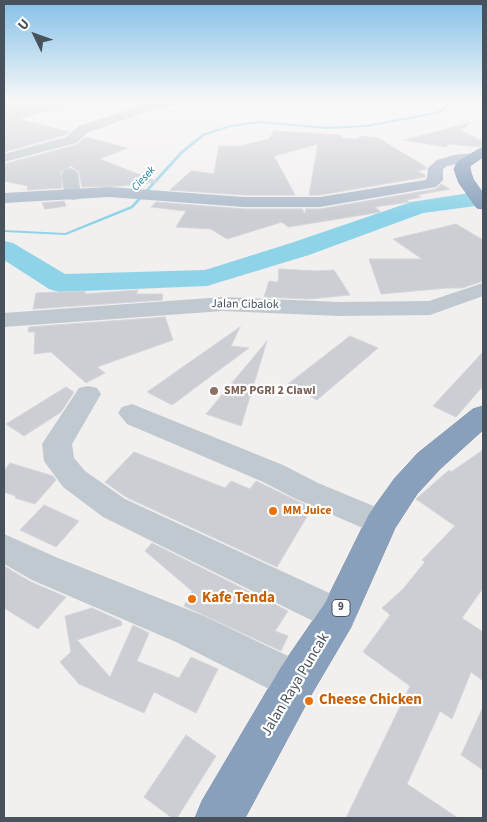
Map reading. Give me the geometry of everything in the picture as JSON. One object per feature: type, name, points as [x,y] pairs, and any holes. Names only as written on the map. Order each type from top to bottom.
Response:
[{"type":"highway","points":[[474,161],[463,174],[483,204]]},
{"type":"highway","name":"Jalan Raya Puncak","points":[[219,818],[296,681],[338,615],[381,524],[406,486],[429,461],[483,415]]},
{"type":"main road","points":[[4,198],[120,193],[269,204],[330,200],[430,184],[435,180],[436,168],[442,163],[454,159],[474,161]]},
{"type":"street","points":[[4,158],[73,138]]},
{"type":"street","points":[[70,173],[73,195]]},
{"type":"street","name":"Jalan Cibalok","points":[[4,320],[223,304],[339,310],[430,308],[449,303],[483,289]]},
{"type":"street","points":[[88,394],[57,444],[59,462],[74,479],[114,508],[338,615]]},
{"type":"street","points":[[132,413],[137,418],[272,473],[381,524]]},
{"type":"street","points":[[4,548],[45,569],[190,629],[296,681]]},
{"type":"building","points":[[4,138],[53,138],[4,152]]},
{"type":"building","points":[[84,138],[91,138],[127,148],[100,159],[158,182],[82,187],[79,172],[71,166],[61,172],[62,188],[27,190],[28,186],[4,181],[4,164],[76,145]]},
{"type":"building","points":[[379,138],[426,167],[426,169],[417,171],[425,175],[425,177],[320,195],[309,195],[318,144],[274,156],[295,195],[244,195],[170,190],[191,171],[214,174],[219,146],[240,146],[269,139]]},
{"type":"building","points":[[477,138],[483,141],[483,145],[479,147],[448,144],[446,147],[404,140]]},
{"type":"building","points":[[441,184],[450,189],[417,195],[421,197],[407,200],[409,202],[375,207],[381,212],[288,227],[282,222],[227,239],[211,229],[176,227],[186,211],[151,207],[156,202],[244,209],[302,209],[305,214],[306,209],[320,209],[436,189]]},
{"type":"building","points":[[64,201],[66,206],[45,209],[42,203]]},
{"type":"building","points":[[456,224],[483,240],[483,281],[462,288],[381,294],[369,259],[422,259],[393,239]]},
{"type":"building","points":[[279,269],[334,270],[350,295],[309,299],[264,297],[269,281],[278,282]]},
{"type":"building","points":[[138,290],[136,294],[163,294],[162,300],[33,309],[36,293],[85,291],[85,294]]},
{"type":"building","points":[[165,317],[173,340],[97,367],[105,373],[86,383],[51,352],[34,354],[35,332],[28,332],[29,327]]},
{"type":"building","points":[[240,327],[231,346],[249,348],[172,405],[147,392]]},
{"type":"building","points":[[350,336],[378,348],[317,400],[288,384]]},
{"type":"building","points":[[267,341],[241,426],[206,414]]},
{"type":"building","points":[[483,352],[483,386],[456,417],[433,406]]},
{"type":"building","points":[[66,387],[74,392],[61,412],[24,436],[6,424]]},
{"type":"building","points":[[483,450],[483,588],[462,618],[483,632],[483,681],[471,672],[452,719],[440,711],[407,784],[458,818],[346,818],[410,686],[363,652],[390,615],[382,608],[403,589],[425,562],[422,560],[455,526],[416,499],[449,470],[451,472]]},
{"type":"building","points":[[134,452],[225,488],[231,481],[250,489],[256,481],[312,508],[277,567],[126,497],[105,482]]},
{"type":"building","points":[[10,463],[53,476],[56,480],[35,504],[15,498],[16,496],[4,492],[4,471]]},
{"type":"building","points":[[44,505],[79,521],[56,547],[20,530]]},
{"type":"building","points":[[152,543],[288,611],[275,631],[288,636],[281,651],[184,606],[192,591],[145,551]]},
{"type":"building","points":[[4,566],[31,582],[66,597],[38,629],[4,608]]},
{"type":"building","points":[[92,608],[121,621],[122,625],[77,640],[110,677],[133,625],[149,633],[137,661],[179,678],[191,657],[218,669],[196,713],[154,692],[144,713],[79,684],[60,662],[71,652],[65,616]]},
{"type":"building","points":[[483,707],[483,770],[461,755]]},
{"type":"building","points":[[186,735],[216,756],[177,818],[172,818],[144,797]]},
{"type":"waterway","name":"Ciesek","points":[[4,231],[66,234],[132,207],[181,153],[199,138]]},
{"type":"waterway","points":[[4,249],[59,283],[207,278],[300,249],[419,207],[483,198]]},
{"type":"place","name":"SMP PGRI 2 Ciawi","points":[[214,391]]},
{"type":"place","name":"MM Juice","points":[[273,511]]},
{"type":"place","name":"Kafe Tenda","points":[[192,599]]},
{"type":"place","name":"Cheese Chicken","points":[[309,701]]}]
